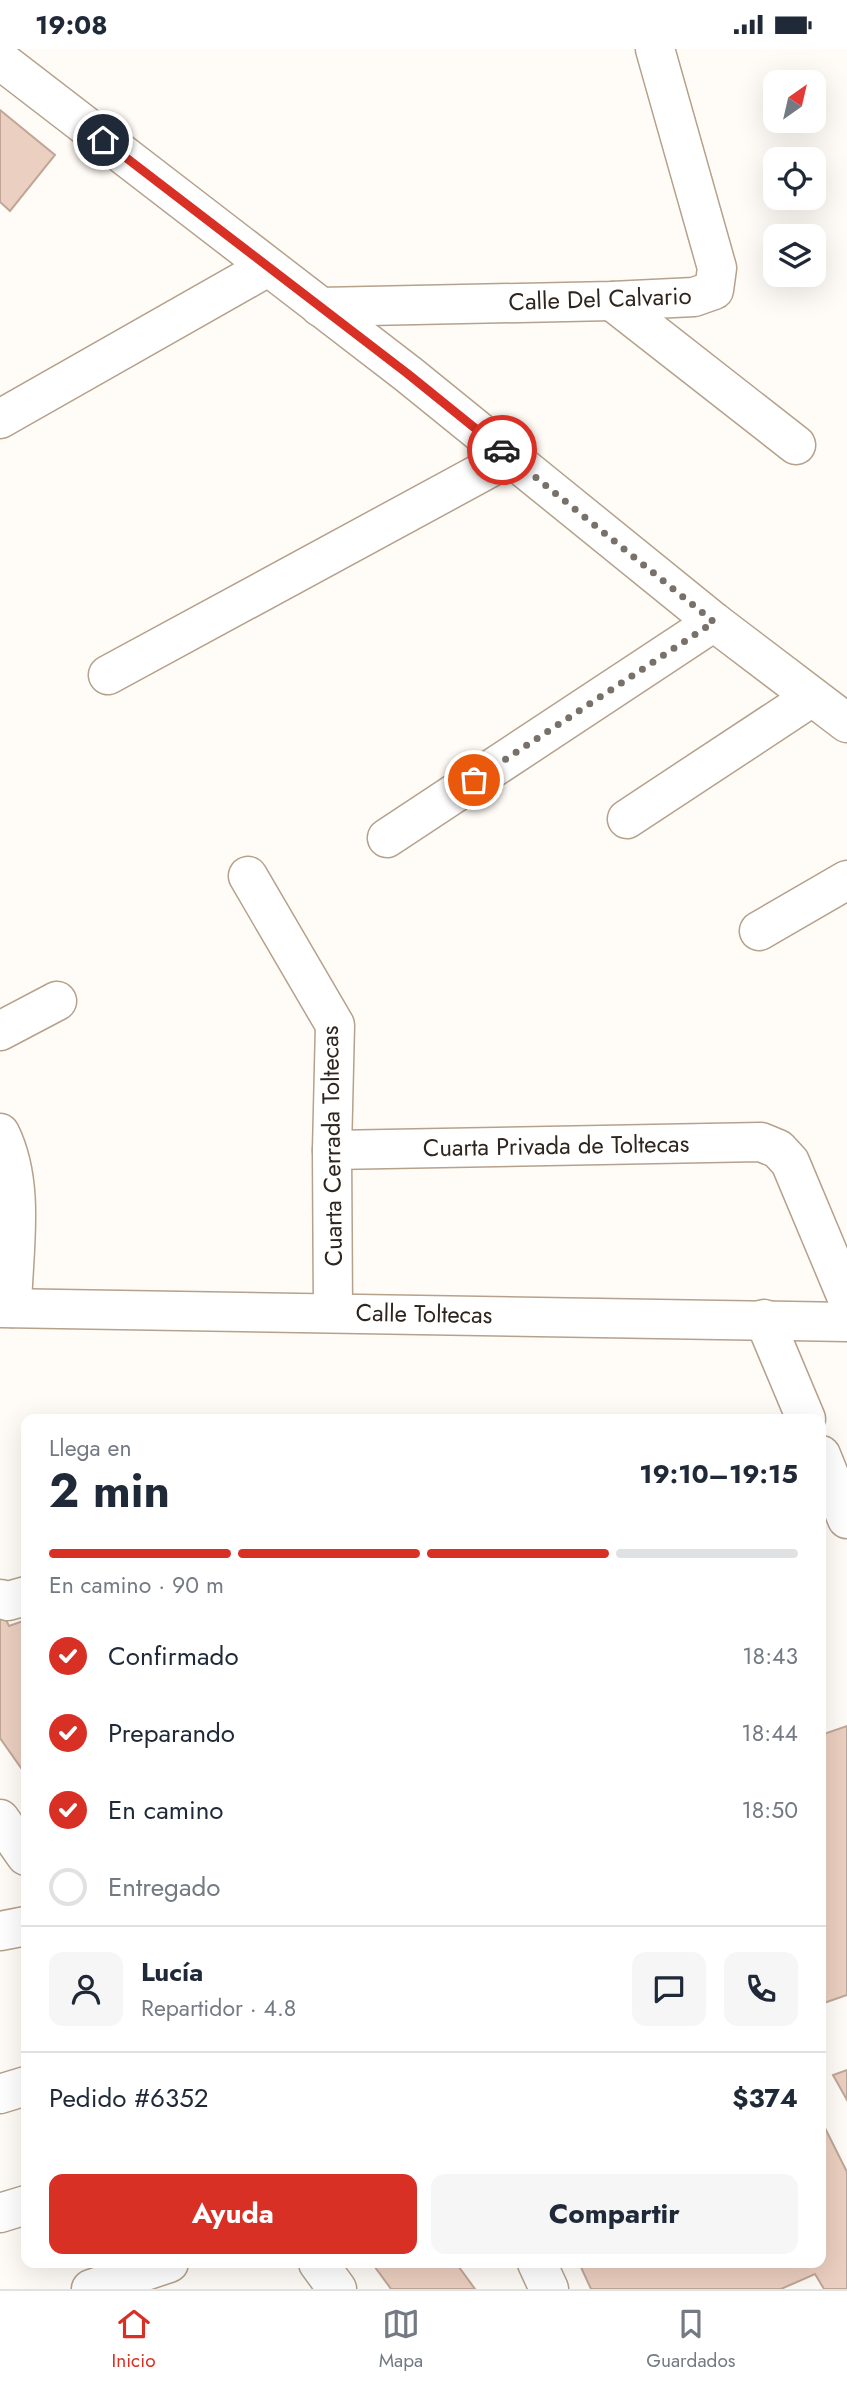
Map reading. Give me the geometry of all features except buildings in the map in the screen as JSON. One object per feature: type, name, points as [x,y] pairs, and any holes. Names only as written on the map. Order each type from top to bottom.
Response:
[{"type":"street","name":"Calle Del Calvario","points":[[320,307],[611,301],[694,297],[714,290],[717,268],[655,49]]},
{"type":"street","points":[[0,61],[320,307],[714,622],[847,723]]},
{"type":"street","points":[[0,419],[267,268]]},
{"type":"street","points":[[611,301],[796,445]]},
{"type":"street","points":[[108,675],[510,457]]},
{"type":"street","points":[[387,838],[714,622]]},
{"type":"street","points":[[627,819],[812,697]]},
{"type":"street","name":"Cuarta Cerrada Toltecas","points":[[248,876],[335,1025],[332,1150],[334,1313]]},
{"type":"street","points":[[759,931],[847,880]]},
{"type":"street","points":[[0,1031],[57,1001]]},
{"type":"street","points":[[0,1133],[12,1159],[15,1180],[6,1308]]},
{"type":"street","name":"Cuarta Privada de Toltecas","points":[[332,1150],[761,1142],[778,1149],[790,1162],[847,1297]]},
{"type":"street","name":"Calle Toltecas","points":[[6,1308],[847,1322]]},
{"type":"street","points":[[764,1319],[804,1414]]},
{"type":"street","points":[[826,1467],[847,1519]]},
{"type":"street","points":[[0,1599],[8,1601],[21,1597]]},
{"type":"street","points":[[0,1931],[21,1927]]},
{"type":"street","points":[[0,2094],[21,2088]]},
{"type":"street","points":[[0,2213],[21,2207]]},
{"type":"street","points":[[91,2289],[154,2268]]},
{"type":"street","points":[[322,2268],[337,2289]]},
{"type":"street","points":[[539,2268],[549,2289]]},
{"type":"way so far","points":[[474,780],[714,622],[502,450]]},
{"type":"route","points":[[103,140],[408,374],[502,450]]}]
